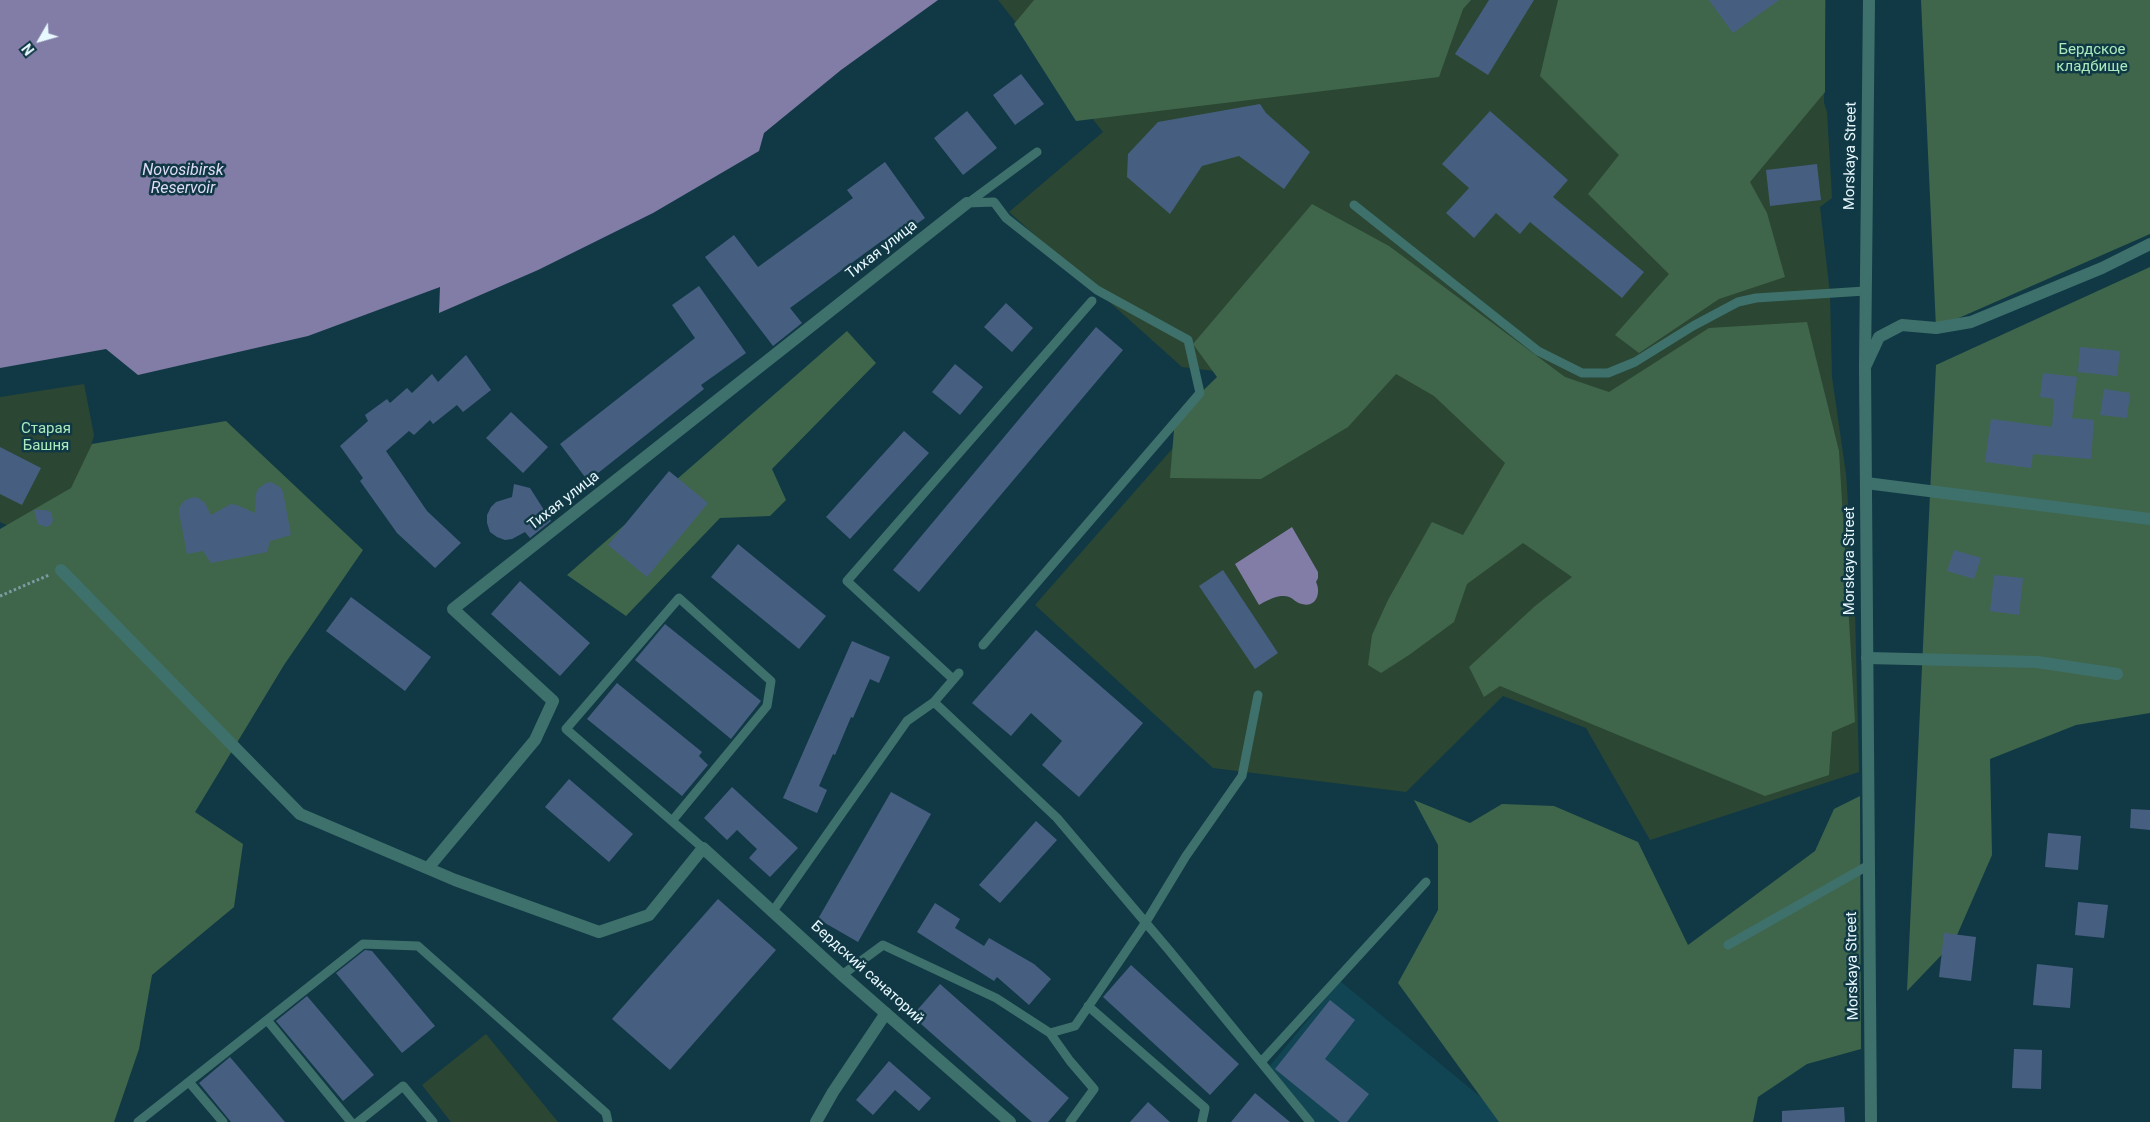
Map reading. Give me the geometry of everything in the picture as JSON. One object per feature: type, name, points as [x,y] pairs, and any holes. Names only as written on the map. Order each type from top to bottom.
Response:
[{"type":"street","name":"Morskaya Street","points":[[1869,0],[1865,367],[1871,1122]]},
{"type":"street","name":"Тихая улица","points":[[428,868],[535,740],[553,702],[453,609],[967,203]]},
{"type":"street","points":[[1865,367],[1879,337],[1902,326],[1936,328],[1971,322],[2102,268],[2150,244]]},
{"type":"street","points":[[1866,483],[2150,519]]},
{"type":"street","points":[[61,570],[300,814],[428,868],[599,932],[649,915],[703,848]]},
{"type":"street","points":[[1867,658],[2037,662],[2116,674]]},
{"type":"street","name":"Бердский санаторий","points":[[703,848],[842,975],[1010,1122]]},
{"type":"street","points":[[816,1122],[833,1092],[886,1013]]},
{"type":"lane","points":[[967,203],[1037,152]]},
{"type":"lane","points":[[967,203],[994,202],[1006,218],[1097,290],[1188,340],[1200,393],[983,645]]},
{"type":"lane","points":[[1354,205],[1538,351],[1582,373],[1608,373],[1635,362],[1693,326],[1738,302],[1756,298],[1866,291]]},
{"type":"lane","points":[[773,911],[907,721],[934,702],[956,676],[847,581],[1092,300]]},
{"type":"lane","points":[[672,821],[767,706],[771,681],[679,598],[566,729],[703,848]]},
{"type":"lane","points":[[1050,1033],[1075,1026],[1146,922],[1186,856],[1242,776],[1258,695]]},
{"type":"lane","points":[[934,702],[1057,818],[1262,1061],[1310,1122]]},
{"type":"lane","points":[[1728,945],[1869,865]]},
{"type":"lane","points":[[1262,1061],[1426,882]]},
{"type":"lane","points":[[138,1122],[364,944],[418,946],[606,1113],[608,1122]]},
{"type":"lane","points":[[842,975],[884,945],[996,998],[1050,1033],[1070,1061],[1094,1089],[1070,1122]]},
{"type":"lane","points":[[1088,1006],[1205,1108],[1202,1122]]},
{"type":"lane","points":[[267,1020],[351,1122]]},
{"type":"lane","points":[[188,1082],[223,1122]]},
{"type":"lane","points":[[358,1122],[403,1086],[433,1122]]},
{"type":"path","points":[[1,596],[61,570]]},
{"type":"shaded area","points":[[1340,981],[1506,1118],[1503,1122],[1313,1122],[1269,1067]]},
{"type":"green space","points":[[998,0],[1826,0],[1824,103],[1827,112],[1832,198],[1820,207],[1830,294],[1832,377],[1846,474],[1855,610],[1859,772],[1650,840],[1586,728],[1503,696],[1406,792],[1213,768],[1035,605],[1238,374],[1182,367],[1009,212],[1103,132]]},
{"type":"green space","points":[[1034,0],[1471,0],[1463,9],[1439,77],[1076,121],[1014,24]]},
{"type":"green space","points":[[1558,0],[1825,0],[1825,92],[1750,182],[1767,213],[1785,277],[1719,299],[1639,353],[1615,335],[1669,274],[1588,194],[1619,155],[1540,76]]},
{"type":"green space","name":"Бердское кладбище","points":[[1921,0],[2150,0],[2150,234],[1936,328]]},
{"type":"green space","points":[[1312,204],[1389,246],[1565,377],[1609,392],[1709,328],[1807,322],[1839,451],[1855,722],[1832,732],[1829,775],[1765,796],[1500,686],[1484,697],[1469,667],[1535,606],[1572,577],[1523,543],[1467,584],[1454,622],[1381,673],[1368,665],[1372,635],[1388,600],[1432,522],[1463,535],[1505,463],[1434,396],[1396,374],[1348,427],[1261,479],[1170,478],[1175,418],[1217,377],[1193,344]]},
{"type":"green space","points":[[2150,267],[2150,713],[2076,725],[1990,759],[1992,855],[1954,942],[1907,991],[1936,365]]},
{"type":"green space","points":[[847,331],[876,363],[772,469],[786,500],[770,516],[720,518],[626,616],[567,575]]},
{"type":"green space","name":"Старая Башня","points":[[84,384],[94,435],[80,490],[26,534],[0,522],[0,397]]},
{"type":"green space","points":[[226,421],[363,550],[284,665],[195,812],[243,844],[234,907],[152,975],[139,1049],[114,1122],[0,1122],[0,529],[71,488],[92,444]]},
{"type":"green space","points":[[1860,796],[1861,1049],[1807,1064],[1758,1097],[1753,1122],[1499,1122],[1398,983],[1438,910],[1438,845],[1414,800],[1470,823],[1502,804],[1554,806],[1638,842],[1688,945],[1815,851],[1834,809]]},
{"type":"green space","points":[[486,1034],[558,1122],[451,1122],[422,1085]]},
{"type":"water","name":"Novosibirsk Reservoir","points":[[0,0],[938,0],[841,70],[764,133],[759,151],[653,213],[538,270],[439,313],[440,287],[308,336],[138,375],[106,349],[0,368]]},
{"type":"water","points":[[1292,527],[1318,572],[1316,582],[1318,594],[1311,604],[1307,605],[1281,596],[1272,598],[1259,605],[1235,564]]},
{"type":"building","points":[[1489,0],[1534,0],[1488,75],[1455,54]]},
{"type":"building","points":[[1709,0],[1779,0],[1733,33]]},
{"type":"building","points":[[1021,74],[1044,104],[1015,125],[993,95]]},
{"type":"building","points":[[1260,104],[1266,113],[1310,152],[1284,189],[1239,156],[1202,166],[1170,214],[1127,177],[1128,154],[1158,122]]},
{"type":"building","points":[[967,111],[997,148],[963,175],[934,138]]},
{"type":"building","points":[[1490,111],[1568,180],[1553,197],[1644,272],[1622,298],[1530,222],[1520,234],[1496,213],[1474,238],[1446,213],[1469,188],[1442,164]]},
{"type":"building","points":[[885,162],[925,218],[887,245],[883,240],[790,308],[802,323],[773,346],[705,257],[734,235],[758,267],[853,198],[847,190]]},
{"type":"building","points":[[1817,164],[1821,200],[1770,206],[1766,170]]},
{"type":"building","points":[[699,286],[746,353],[701,385],[704,389],[588,481],[560,444],[695,338],[672,305]]},
{"type":"building","points":[[1006,303],[1033,328],[1012,352],[984,327]]},
{"type":"building","points":[[1096,327],[1123,350],[919,592],[893,570]]},
{"type":"building","points":[[2080,347],[2120,351],[2117,376],[2078,372]]},
{"type":"building","points":[[466,355],[491,390],[463,412],[457,405],[433,424],[430,420],[414,435],[409,431],[386,451],[427,511],[461,543],[435,568],[397,533],[360,481],[363,478],[340,446],[368,421],[365,415],[387,399],[390,403],[407,388],[412,393],[432,374],[438,382]]},
{"type":"building","points":[[955,364],[983,387],[960,415],[932,392]]},
{"type":"building","points":[[2043,373],[2077,377],[2072,418],[2094,420],[2091,459],[2033,454],[2031,468],[1985,462],[1991,419],[2052,427],[2054,399],[2040,397]]},
{"type":"building","points":[[2104,389],[2130,393],[2127,418],[2100,415]]},
{"type":"building","points":[[511,412],[548,447],[523,473],[486,438]]},
{"type":"building","points":[[904,431],[929,453],[850,539],[826,517]]},
{"type":"building","points":[[0,447],[41,468],[22,505],[0,494]]},
{"type":"building","points":[[669,471],[708,503],[647,577],[608,545]]},
{"type":"building","points":[[271,482],[280,487],[283,492],[291,535],[270,541],[267,552],[211,563],[203,551],[187,554],[179,512],[179,508],[185,500],[195,497],[200,499],[205,503],[211,515],[231,504],[255,513],[258,489]]},
{"type":"building","points":[[514,484],[530,488],[551,521],[530,538],[525,532],[512,539],[505,540],[490,532],[487,515],[496,502],[512,497]]},
{"type":"building","points":[[34,510],[51,512],[53,520],[51,525],[46,527],[38,524]]},
{"type":"building","points":[[738,544],[826,616],[799,649],[711,577]]},
{"type":"building","points":[[1954,550],[1981,558],[1974,579],[1947,571]]},
{"type":"building","points":[[1223,570],[1278,653],[1255,669],[1199,586]]},
{"type":"building","points":[[1994,575],[2023,578],[2019,615],[1990,611]]},
{"type":"building","points":[[520,581],[590,643],[560,676],[491,614]]},
{"type":"building","points":[[351,597],[431,657],[405,691],[326,631]]},
{"type":"building","points":[[665,624],[761,701],[731,739],[635,660]]},
{"type":"building","points":[[1036,630],[1143,723],[1079,797],[1042,765],[1062,741],[1031,713],[1011,736],[972,703]]},
{"type":"building","points":[[852,641],[890,657],[879,683],[870,679],[835,755],[833,754],[819,786],[827,790],[817,813],[783,798]]},
{"type":"building","points":[[617,683],[702,752],[699,756],[708,765],[682,796],[587,719]]},
{"type":"building","points":[[569,779],[633,834],[609,862],[545,807]]},
{"type":"building","points":[[732,787],[798,848],[770,877],[749,858],[757,849],[737,830],[727,840],[704,818]]},
{"type":"building","points":[[891,792],[931,814],[858,942],[818,919]]},
{"type":"building","points":[[2131,809],[2150,810],[2150,830],[2130,828]]},
{"type":"building","points":[[1036,821],[1057,840],[1000,903],[979,885]]},
{"type":"building","points":[[2048,833],[2081,836],[2078,870],[2045,867]]},
{"type":"building","points":[[718,899],[776,950],[670,1070],[612,1019]]},
{"type":"building","points":[[2078,902],[2108,905],[2104,938],[2075,935]]},
{"type":"building","points":[[935,903],[960,919],[955,928],[984,946],[989,938],[1034,964],[1051,979],[1029,1005],[997,977],[994,981],[917,932]]},
{"type":"building","points":[[1944,933],[1976,937],[1971,981],[1939,977]]},
{"type":"building","points":[[365,950],[372,951],[435,1026],[402,1053],[336,973]]},
{"type":"building","points":[[2037,964],[2073,968],[2070,1008],[2033,1005]]},
{"type":"building","points":[[1131,965],[1239,1064],[1210,1095],[1103,997]]},
{"type":"building","points":[[940,984],[1069,1098],[1048,1122],[1032,1122],[912,1016]]},
{"type":"building","points":[[307,996],[374,1075],[343,1101],[276,1021]]},
{"type":"building","points":[[1330,1000],[1355,1020],[1325,1059],[1369,1094],[1347,1122],[1340,1122],[1275,1069]]},
{"type":"building","points":[[2014,1049],[2042,1050],[2041,1089],[2012,1088]]},
{"type":"building","points":[[230,1057],[285,1122],[231,1122],[199,1083]]},
{"type":"building","points":[[889,1061],[931,1098],[919,1111],[895,1090],[873,1115],[856,1100]]},
{"type":"building","points":[[1255,1093],[1290,1122],[1231,1122]]},
{"type":"building","points":[[1148,1102],[1170,1122],[1130,1122]]},
{"type":"building","points":[[1844,1107],[1845,1122],[1782,1122],[1782,1111]]}]
